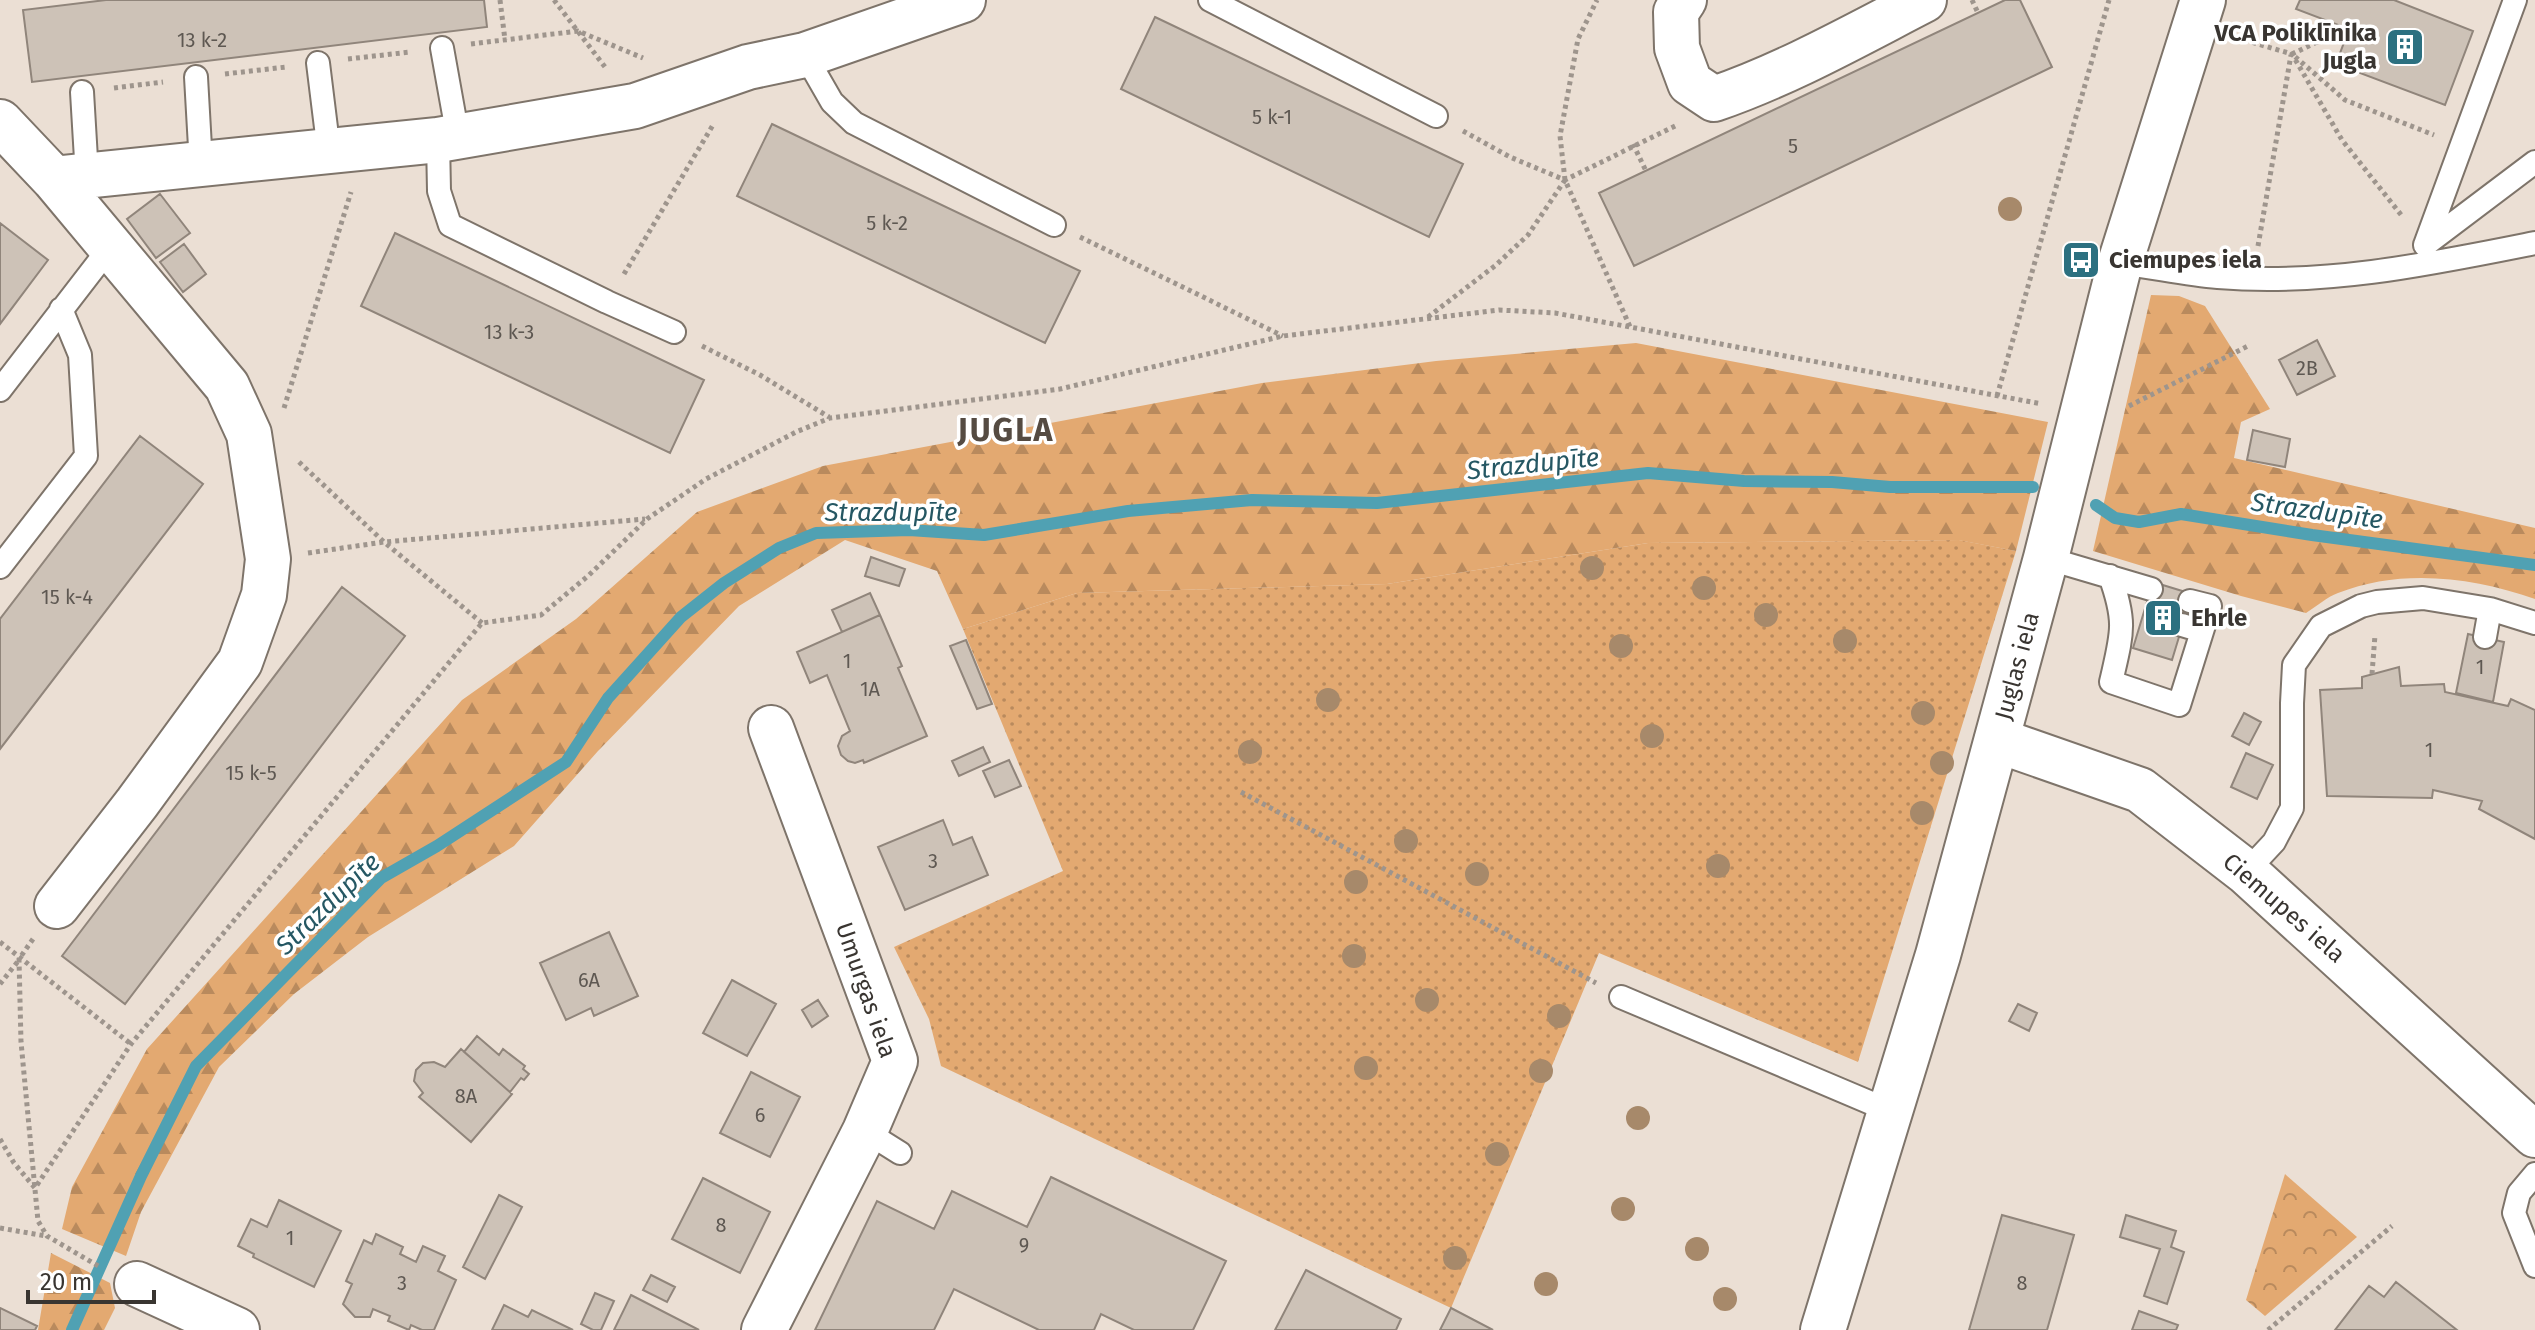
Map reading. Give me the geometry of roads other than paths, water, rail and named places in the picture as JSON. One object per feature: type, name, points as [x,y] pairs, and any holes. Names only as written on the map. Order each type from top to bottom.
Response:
[{"type":"street","points":[[71,178],[347,151],[448,138],[635,106],[748,67],[805,55],[963,0]]},
{"type":"street","points":[[1684,0],[1676,12],[1677,48],[1690,83],[1714,99],[1739,91],[1924,0]]},
{"type":"street","name":"Juglas iela","points":[[1823,1330],[1938,955],[2066,476],[2101,411],[2120,263],[2203,0]]},
{"type":"street","points":[[0,122],[71,178],[111,246],[227,386],[262,437],[268,559],[264,595],[240,662],[57,906]]},
{"type":"street","name":"Umurgas iela","points":[[764,1330],[882,1142],[895,1061],[771,728]]},
{"type":"street","name":"Ciemupes iela","points":[[1997,740],[2140,790],[2246,872],[2535,1135]]},
{"type":"street","points":[[137,1284],[237,1330]]},
{"type":"lane","points":[[1210,0],[1436,116]]},
{"type":"lane","points":[[2425,245],[2515,0]]},
{"type":"lane","points":[[442,48],[448,138],[439,191],[450,225],[674,332]]},
{"type":"lane","points":[[805,55],[832,102],[854,123],[1054,225]]},
{"type":"lane","points":[[318,63],[347,151]]},
{"type":"lane","points":[[196,77],[201,165]]},
{"type":"lane","points":[[71,178],[82,92]]},
{"type":"lane","points":[[2398,270],[2425,245],[2535,162]]},
{"type":"lane","points":[[2120,263],[2218,277],[2312,277],[2398,270],[2535,243]]},
{"type":"lane","points":[[0,390],[111,246]]},
{"type":"lane","points":[[0,567],[86,456],[80,355],[61,309]]},
{"type":"lane","points":[[2049,547],[2110,576],[2151,589]]},
{"type":"lane","points":[[2110,576],[2129,634],[2111,682],[2179,705],[2185,651],[2192,628],[2210,606],[2190,601]]},
{"type":"lane","points":[[2246,872],[2274,842],[2292,808],[2294,665],[2321,626],[2361,606],[2423,598],[2490,609],[2535,623]]},
{"type":"lane","points":[[2121,606],[2144,612]]},
{"type":"lane","points":[[2485,637],[2490,609]]},
{"type":"lane","points":[[1621,997],[1890,1111]]},
{"type":"lane","points":[[2535,1174],[2519,1193],[2514,1213],[2535,1266]]},
{"type":"waterway","name":"Strazdupīte","points":[[72,1330],[141,1176],[196,1066],[381,878],[437,846],[566,762],[608,698],[681,617],[724,583],[779,548],[816,533],[909,530],[984,535],[1128,511],[1252,500],[1377,503],[1648,473],[1744,481],[1832,482],[1890,487],[2033,487]]},
{"type":"waterway","name":"Strazdupīte","points":[[2096,505],[2115,518],[2139,522],[2181,514],[2535,565]]},
{"type":"place","name":"VCA Poliklīnika Jugla","points":[[2405,47]]},
{"type":"place","name":"Ciemupes iela","points":[[2081,260]]},
{"type":"place","name":"Ehrle","points":[[2163,618]]},
{"type":"district","name":"JUGLA","points":[[1006,430]]}]
